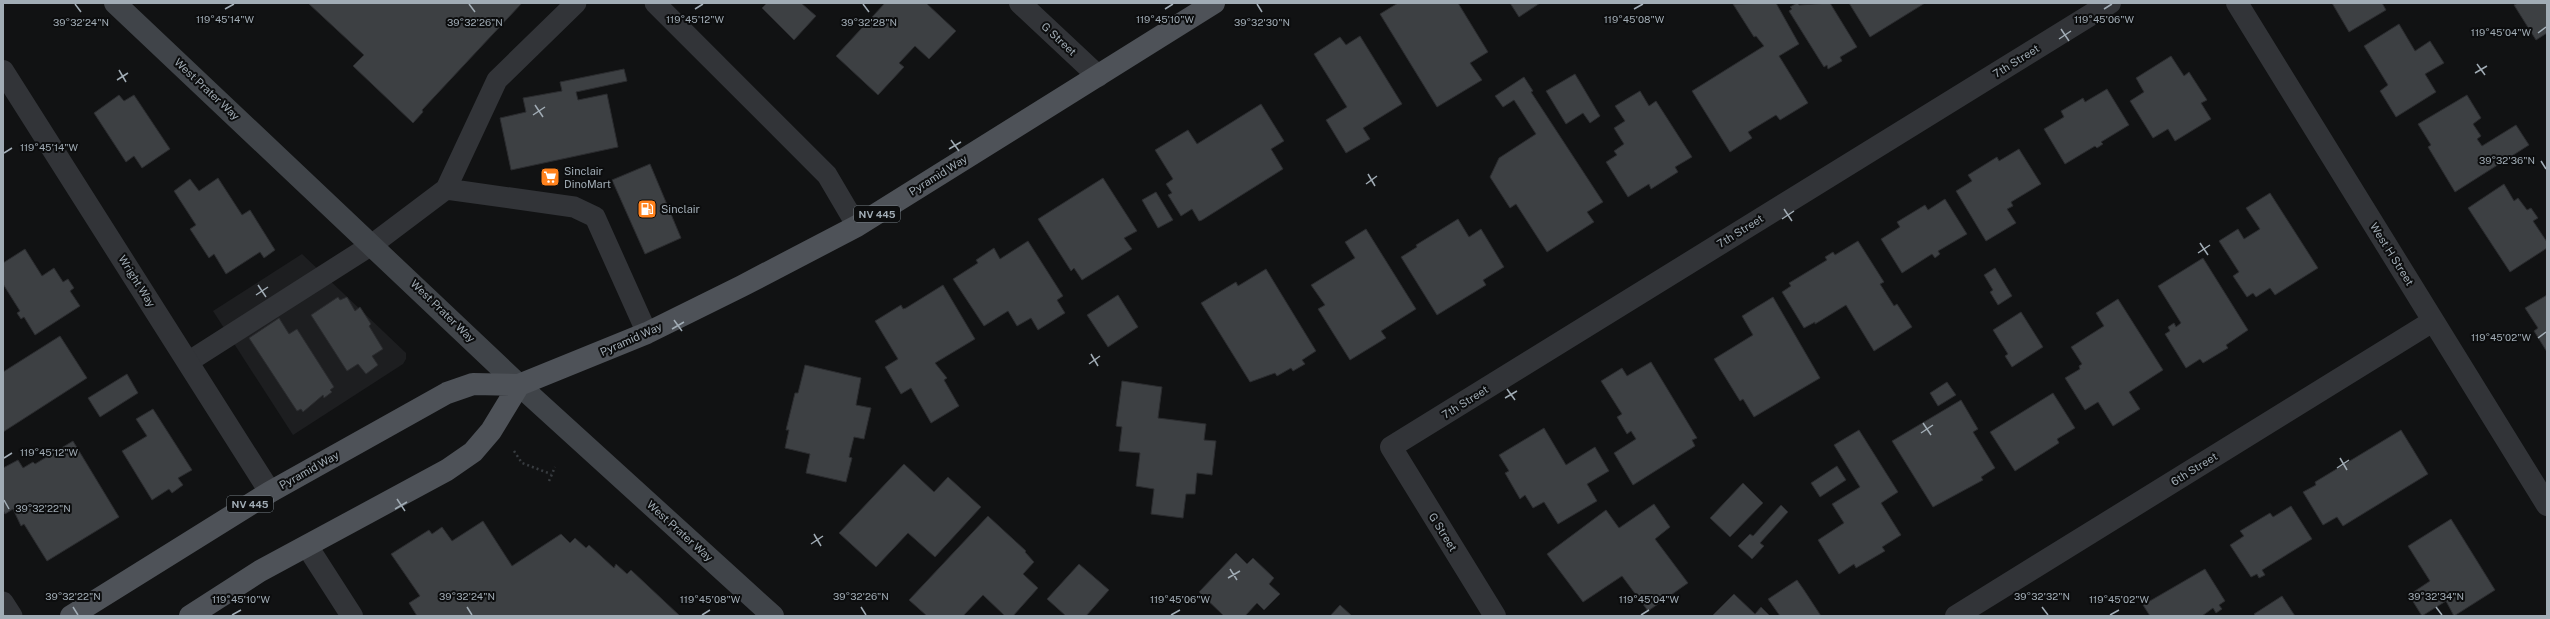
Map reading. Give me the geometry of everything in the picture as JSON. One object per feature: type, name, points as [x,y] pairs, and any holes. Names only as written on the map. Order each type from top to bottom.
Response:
[{"type":"main road","name":"West Prater Way","points":[[115,3],[373,244],[519,385],[773,616]]},
{"type":"main road","name":"Pyramid Way","points":[[71,616],[270,492],[447,392],[473,384],[519,385],[647,333],[856,226],[1214,3]]},
{"type":"main road","points":[[190,616],[260,571],[447,470],[473,452],[491,431],[519,385]]},
{"type":"street","name":"G Street","points":[[1020,3],[1098,76]]},
{"type":"street","name":"7th Street","points":[[1391,447],[2110,3]]},
{"type":"street","name":"West H Street","points":[[2237,3],[2547,505]]},
{"type":"street","name":"Wright Way","points":[[3,71],[270,492]]},
{"type":"street","name":"6th Street","points":[[1956,616],[2433,321]]},
{"type":"street","name":"G Street","points":[[1391,447],[1495,616]]},
{"type":"street","points":[[307,546],[352,616]]},
{"type":"lane","points":[[188,362],[373,244],[446,189],[497,80],[576,3]]},
{"type":"lane","points":[[656,3],[827,175],[856,226]]},
{"type":"lane","points":[[446,189],[574,207],[595,218],[647,333]]},
{"type":"lane","points":[[3,602],[12,616]]},
{"type":"path","points":[[514,452],[522,463],[552,474]]},
{"type":"path","points":[[549,481],[555,467]]},
{"type":"shaded area","points":[[302,254],[406,353],[406,359],[403,364],[293,435],[213,311]]},
{"type":"building","points":[[308,3],[522,3],[422,110],[423,112],[413,123],[353,66],[364,55]]},
{"type":"building","points":[[767,3],[801,3],[816,16],[794,40],[762,8]]},
{"type":"building","points":[[885,3],[926,3],[956,31],[929,59],[915,46],[899,63],[904,67],[878,95],[836,56]]},
{"type":"building","points":[[1398,3],[1458,3],[1488,52],[1470,63],[1482,80],[1437,107],[1380,14]]},
{"type":"building","points":[[1510,3],[1540,3],[1519,17]]},
{"type":"building","points":[[1776,3],[1799,44],[1779,56],[1808,103],[1780,120],[1776,115],[1748,132],[1752,138],[1730,152],[1692,91],[1764,46],[1756,36],[1754,37],[1733,4]]},
{"type":"building","points":[[1797,3],[1799,5],[1830,3],[1857,47],[1840,57],[1842,61],[1828,69],[1827,65],[1824,67],[1789,11],[1792,9],[1790,7]]},
{"type":"building","points":[[1849,3],[1925,3],[1870,37]]},
{"type":"building","points":[[2332,3],[2382,3],[2386,10],[2349,32]]},
{"type":"building","points":[[2518,3],[2547,3],[2547,33],[2536,40],[2514,5]]},
{"type":"building","points":[[2399,24],[2415,51],[2430,41],[2444,63],[2425,74],[2436,92],[2396,117],[2380,91],[2388,85],[2364,46]]},
{"type":"building","points":[[1360,36],[1402,104],[1363,128],[1370,139],[1346,153],[1326,120],[1347,107],[1314,54],[1340,37],[1346,45]]},
{"type":"building","points":[[2171,56],[2184,76],[2189,72],[2207,100],[2201,103],[2211,119],[2175,141],[2168,129],[2153,138],[2130,101],[2144,92],[2136,78]]},
{"type":"building","points":[[624,69],[627,81],[576,92],[578,100],[607,94],[618,147],[511,170],[500,118],[526,112],[523,98],[562,91],[560,82]]},
{"type":"building","points":[[1575,74],[1600,116],[1590,123],[1583,113],[1566,124],[1546,91]]},
{"type":"building","points":[[1524,77],[1533,91],[1531,92],[1603,202],[1587,212],[1594,222],[1547,252],[1516,204],[1510,208],[1490,177],[1499,158],[1536,134],[1514,100],[1503,107],[1495,96]]},
{"type":"building","points":[[2107,89],[2129,125],[2101,142],[2103,144],[2097,148],[2095,146],[2065,164],[2044,129],[2064,117],[2061,111],[2083,98],[2085,102]]},
{"type":"building","points":[[1640,91],[1649,106],[1656,101],[1692,157],[1675,167],[1678,172],[1651,189],[1649,184],[1628,197],[1606,162],[1617,155],[1614,151],[1624,144],[1614,128],[1625,121],[1615,106]]},
{"type":"building","points":[[119,95],[124,101],[134,95],[170,149],[142,168],[134,156],[126,162],[94,113]]},
{"type":"building","points":[[2467,95],[2481,118],[2473,124],[2481,136],[2477,139],[2482,146],[2516,125],[2529,145],[2455,192],[2428,147],[2431,145],[2418,124]]},
{"type":"building","points":[[1261,104],[1284,141],[1271,149],[1283,169],[1202,220],[1199,221],[1192,209],[1181,216],[1168,195],[1172,193],[1166,184],[1173,179],[1155,150],[1188,130],[1197,144]]},
{"type":"building","points":[[2019,149],[2041,184],[2011,202],[2013,206],[2007,209],[2016,223],[1986,241],[1956,191],[1972,181],[1968,175],[1997,157],[1999,161]]},
{"type":"building","name":"Sinclair","points":[[650,164],[681,238],[645,254],[612,180]]},
{"type":"building","points":[[218,178],[242,215],[250,210],[275,250],[264,258],[260,252],[226,274],[214,254],[209,258],[190,229],[196,225],[174,191],[190,179],[199,191]]},
{"type":"building","points":[[1103,178],[1137,231],[1124,238],[1132,249],[1082,280],[1074,268],[1071,271],[1038,219]]},
{"type":"building","points":[[2504,184],[2514,201],[2518,198],[2527,210],[2531,208],[2538,218],[2533,221],[2547,242],[2547,248],[2510,272],[2468,208]]},
{"type":"building","points":[[1156,192],[1173,220],[1158,228],[1142,200]]},
{"type":"building","points":[[2270,193],[2318,268],[2275,295],[2270,288],[2256,297],[2253,293],[2247,297],[2233,276],[2239,272],[2219,241],[2238,229],[2244,239],[2260,229],[2246,208]]},
{"type":"building","points":[[1945,199],[1967,234],[1938,251],[1940,254],[1935,258],[1932,254],[1902,273],[1881,239],[1900,227],[1897,222],[1925,205],[1928,210]]},
{"type":"building","points":[[1458,219],[1469,237],[1481,229],[1504,267],[1483,280],[1486,285],[1437,315],[1401,257],[1417,247],[1416,245]]},
{"type":"building","points":[[1366,229],[1416,309],[1381,331],[1386,338],[1350,360],[1318,309],[1325,305],[1311,285],[1355,258],[1345,242]]},
{"type":"building","points":[[1028,241],[1063,296],[1057,300],[1065,313],[1038,330],[1031,318],[1017,326],[1008,311],[984,326],[953,279],[978,263],[976,260],[994,248],[1000,259]]},
{"type":"building","points":[[1858,241],[1884,282],[1880,284],[1894,306],[1897,304],[1912,327],[1874,351],[1846,305],[1815,324],[1815,322],[1804,328],[1782,292],[1791,286],[1789,283],[1827,260],[1825,257],[1833,252],[1835,255]]},
{"type":"building","points":[[25,249],[42,276],[54,268],[63,282],[68,279],[74,288],[70,291],[80,306],[35,335],[24,317],[21,319],[17,313],[20,311],[3,284],[3,263]]},
{"type":"building","points":[[2203,258],[2248,330],[2226,345],[2228,348],[2203,363],[2200,359],[2186,368],[2165,334],[2170,331],[2168,327],[2174,323],[2176,327],[2181,323],[2158,286]]},
{"type":"building","points":[[1995,268],[2012,296],[1998,305],[1990,292],[1993,290],[1984,275]]},
{"type":"building","points":[[1266,269],[1316,351],[1302,360],[1305,364],[1293,371],[1291,368],[1277,376],[1275,373],[1250,382],[1201,303],[1236,282],[1238,286]]},
{"type":"building","points":[[943,285],[975,339],[935,363],[947,378],[944,380],[959,406],[931,423],[911,388],[901,394],[885,367],[898,359],[875,321],[901,305],[903,309],[906,308]]},
{"type":"building","points":[[1118,295],[1138,327],[1108,347],[1087,315]]},
{"type":"building","points":[[2547,295],[2547,352],[2534,331],[2538,328],[2525,308]]},
{"type":"building","points":[[338,297],[340,300],[347,297],[355,311],[360,307],[371,324],[369,326],[383,349],[372,356],[378,365],[366,374],[358,364],[347,371],[311,315]]},
{"type":"building","points":[[1773,297],[1820,378],[1754,417],[1743,399],[1740,401],[1714,359],[1753,335],[1742,316]]},
{"type":"building","points":[[2118,299],[2163,370],[2129,392],[2140,409],[2113,426],[2098,402],[2085,410],[2065,378],[2080,369],[2079,366],[2082,364],[2071,347],[2104,326],[2096,313]]},
{"type":"building","points":[[2021,312],[2043,347],[2012,367],[2005,356],[2008,354],[1993,330]]},
{"type":"building","points":[[279,318],[289,334],[297,329],[334,387],[330,390],[332,392],[324,398],[323,395],[303,412],[301,409],[297,411],[249,338]]},
{"type":"building","points":[[60,336],[87,378],[3,432],[3,372]]},
{"type":"building","points":[[1651,362],[1697,438],[1692,440],[1695,446],[1633,485],[1614,453],[1636,439],[1631,431],[1627,434],[1617,417],[1622,414],[1601,381],[1622,368],[1627,376]]},
{"type":"building","points":[[805,365],[861,378],[856,405],[871,408],[864,439],[854,437],[849,457],[852,458],[846,482],[806,473],[810,454],[785,448],[789,430],[786,430],[795,393],[798,393]]},
{"type":"building","points":[[127,374],[138,393],[100,417],[88,398]]},
{"type":"building","points":[[1122,381],[1162,387],[1158,418],[1206,424],[1204,440],[1216,441],[1212,475],[1197,473],[1195,494],[1186,494],[1183,518],[1151,514],[1154,489],[1136,486],[1140,453],[1119,451],[1122,427],[1116,426]]},
{"type":"building","points":[[1947,382],[1956,395],[1938,406],[1930,393]]},
{"type":"building","points":[[2053,393],[2075,428],[2057,439],[2059,443],[2015,471],[1990,432]]},
{"type":"building","points":[[1961,400],[1978,429],[1973,432],[1995,468],[1981,477],[1983,480],[1933,507],[1892,441]]},
{"type":"building","points":[[153,409],[192,470],[178,478],[183,485],[172,493],[169,489],[152,500],[122,451],[147,436],[136,419]]},
{"type":"building","points":[[1544,428],[1566,465],[1595,447],[1609,471],[1587,484],[1597,501],[1558,524],[1544,502],[1533,508],[1525,495],[1520,499],[1505,473],[1509,471],[1499,455]]},
{"type":"building","points":[[1859,430],[1898,492],[1881,503],[1901,535],[1882,547],[1885,551],[1856,568],[1854,564],[1839,574],[1818,540],[1844,523],[1832,504],[1860,487],[1834,445]]},
{"type":"building","points":[[2401,430],[2428,474],[2343,526],[2337,517],[2323,525],[2303,492],[2316,485],[2315,482]]},
{"type":"building","points":[[73,441],[119,517],[47,561],[24,524],[21,526],[13,509],[5,514],[3,510],[3,468],[18,460],[23,468],[33,462],[35,464]]},
{"type":"building","points":[[904,464],[934,492],[948,477],[981,507],[935,557],[908,533],[876,567],[839,533]]},
{"type":"building","points":[[1837,466],[1846,480],[1820,497],[1811,483]]},
{"type":"building","points":[[1743,483],[1763,503],[1730,537],[1710,518]]},
{"type":"building","points":[[1654,504],[1670,527],[1655,539],[1688,583],[1648,611],[1622,576],[1583,602],[1547,554],[1606,510],[1619,528]]},
{"type":"building","points":[[1781,505],[1788,512],[1760,543],[1764,546],[1752,559],[1738,546],[1750,534],[1753,536]]},
{"type":"building","points":[[2291,506],[2312,539],[2262,570],[2265,575],[2259,578],[2257,574],[2251,577],[2230,545],[2244,536],[2240,531],[2270,513],[2273,517]]},
{"type":"building","points":[[988,516],[1026,551],[1025,552],[1034,562],[1023,574],[1038,588],[1013,616],[1005,616],[983,595],[963,616],[927,616],[909,600]]},
{"type":"building","points":[[2451,519],[2495,590],[2454,616],[2446,601],[2422,616],[2409,595],[2430,581],[2408,546]]},
{"type":"building","points":[[483,521],[512,566],[561,534],[570,543],[575,538],[586,548],[589,545],[614,568],[616,564],[627,574],[631,570],[680,616],[417,616],[409,603],[420,596],[391,554],[429,530],[432,534],[442,527],[452,541]]},
{"type":"building","points":[[1236,553],[1247,564],[1253,558],[1274,578],[1269,584],[1280,594],[1264,610],[1257,603],[1245,616],[1224,616],[1199,592]]},
{"type":"building","points":[[1079,564],[1109,590],[1086,616],[1066,616],[1047,599]]},
{"type":"building","points":[[2205,569],[2225,601],[2219,605],[2222,609],[2216,613],[2213,608],[2202,616],[2150,616],[2143,605]]},
{"type":"building","points":[[1797,580],[1821,616],[1780,616],[1768,599]]},
{"type":"building","points":[[1734,594],[1755,614],[1761,607],[1770,616],[1712,616]]},
{"type":"building","points":[[2282,596],[2295,616],[2256,616],[2254,614]]},
{"type":"building","points":[[1340,605],[1352,616],[1330,616]]},
{"type":"place","name":"Sinclair DinoMart","points":[[550,177]]},
{"type":"place","name":"Sinclair","points":[[647,209]]}]
